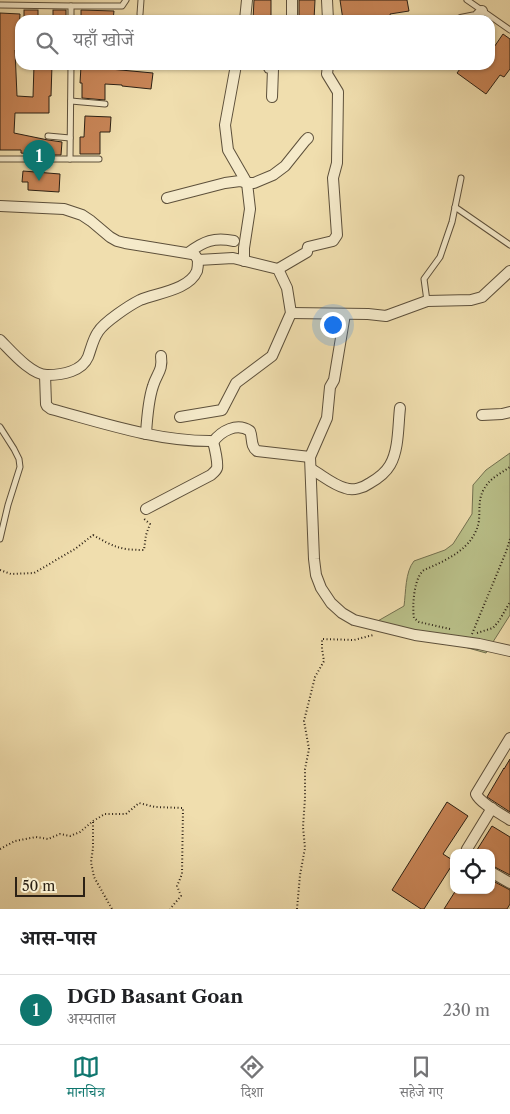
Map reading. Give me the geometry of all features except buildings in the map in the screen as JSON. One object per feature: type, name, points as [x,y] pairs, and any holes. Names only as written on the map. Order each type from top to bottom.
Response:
[{"type":"street","points":[[246,15],[248,0]]},
{"type":"street","points":[[292,0],[292,15]]},
{"type":"street","points":[[327,0],[328,15]]},
{"type":"street","points":[[478,15],[482,10]]},
{"type":"street","points":[[235,70],[225,125],[228,150],[246,183],[250,210],[244,248],[244,261]]},
{"type":"street","points":[[272,97],[273,70]]},
{"type":"street","points":[[198,260],[233,258],[278,269],[307,252],[308,247],[333,241],[337,235],[333,178],[337,163],[338,92],[327,74],[327,70]]},
{"type":"street","points":[[167,198],[225,183],[240,181],[254,183],[285,166],[308,138]]},
{"type":"street","points":[[0,206],[73,211],[86,218],[117,241],[195,255],[198,260],[194,276],[187,282],[178,288],[136,302],[98,331],[85,363],[69,372],[45,375],[38,373],[22,362],[0,340]]},
{"type":"street","points":[[188,254],[210,240],[234,240]]},
{"type":"street","points":[[180,417],[222,410],[236,383],[272,356],[291,313],[287,288],[278,269]]},
{"type":"street","points":[[291,313],[386,316],[427,300],[471,300],[482,297],[510,271]]},
{"type":"street","points":[[345,314],[334,380],[330,387],[327,418],[310,457],[312,469],[314,558],[316,575],[321,588],[342,613],[354,620],[415,636],[479,644],[510,651]]},
{"type":"street","points":[[146,434],[148,403],[153,385],[162,366],[161,356]]},
{"type":"street","points":[[45,375],[46,404],[51,409],[146,434],[174,439],[213,442]]},
{"type":"street","points":[[312,469],[344,488],[352,490],[371,482],[387,469],[394,456],[400,408]]},
{"type":"street","points":[[482,415],[510,412]]},
{"type":"street","points":[[146,509],[214,472],[217,464],[213,442],[225,430],[240,427],[250,430],[252,446],[257,450],[310,457]]},
{"type":"street","points":[[510,738],[476,794],[480,800],[510,820]]},
{"type":"street","points":[[467,849],[492,808]]},
{"type":"street","points":[[495,875],[510,884]]},
{"type":"lane","points":[[0,5],[122,6],[126,0]]},
{"type":"lane","points":[[140,14],[141,0]]},
{"type":"lane","points":[[467,0],[489,15]]},
{"type":"lane","points":[[71,6],[71,15]]},
{"type":"lane","points":[[495,19],[510,30]]},
{"type":"lane","points":[[70,159],[71,70]]},
{"type":"lane","points":[[71,101],[105,104]]},
{"type":"lane","points":[[48,136],[70,138]]},
{"type":"lane","points":[[0,159],[99,159]]},
{"type":"lane","points":[[427,300],[424,278],[440,256],[452,222],[461,178]]},
{"type":"lane","points":[[455,207],[510,245]]},
{"type":"lane","points":[[0,427],[19,458],[20,467],[0,539]]},
{"type":"path","points":[[458,631],[415,620],[413,605],[417,579],[424,570],[456,553],[473,538],[478,526],[479,504],[484,489],[510,467]]},
{"type":"path","points":[[0,570],[11,574],[34,573],[75,549],[94,535],[111,546],[126,550],[144,550],[150,524],[138,515],[146,509]]},
{"type":"path","points":[[472,634],[510,539]]},
{"type":"path","points":[[467,634],[493,628],[499,622],[510,602]]},
{"type":"path","points":[[297,909],[305,848],[303,827],[305,769],[309,749],[304,721],[315,677],[324,661],[322,639],[354,640],[372,636],[379,627]]},
{"type":"path","points":[[0,849],[15,841],[36,837],[48,839],[60,834],[70,836],[80,832],[93,821],[106,814],[126,814],[139,804],[155,807],[183,808],[182,874],[177,886],[181,896],[170,909]]},
{"type":"path","points":[[93,821],[91,862],[94,877],[112,909]]},
{"type":"green space","points":[[510,453],[510,615],[486,653],[376,622],[404,606],[407,576],[414,561],[445,550],[453,544],[472,514],[473,485],[486,470]]},
{"type":"place","name":"DGD Basant Goan","points":[[39,181]]}]
